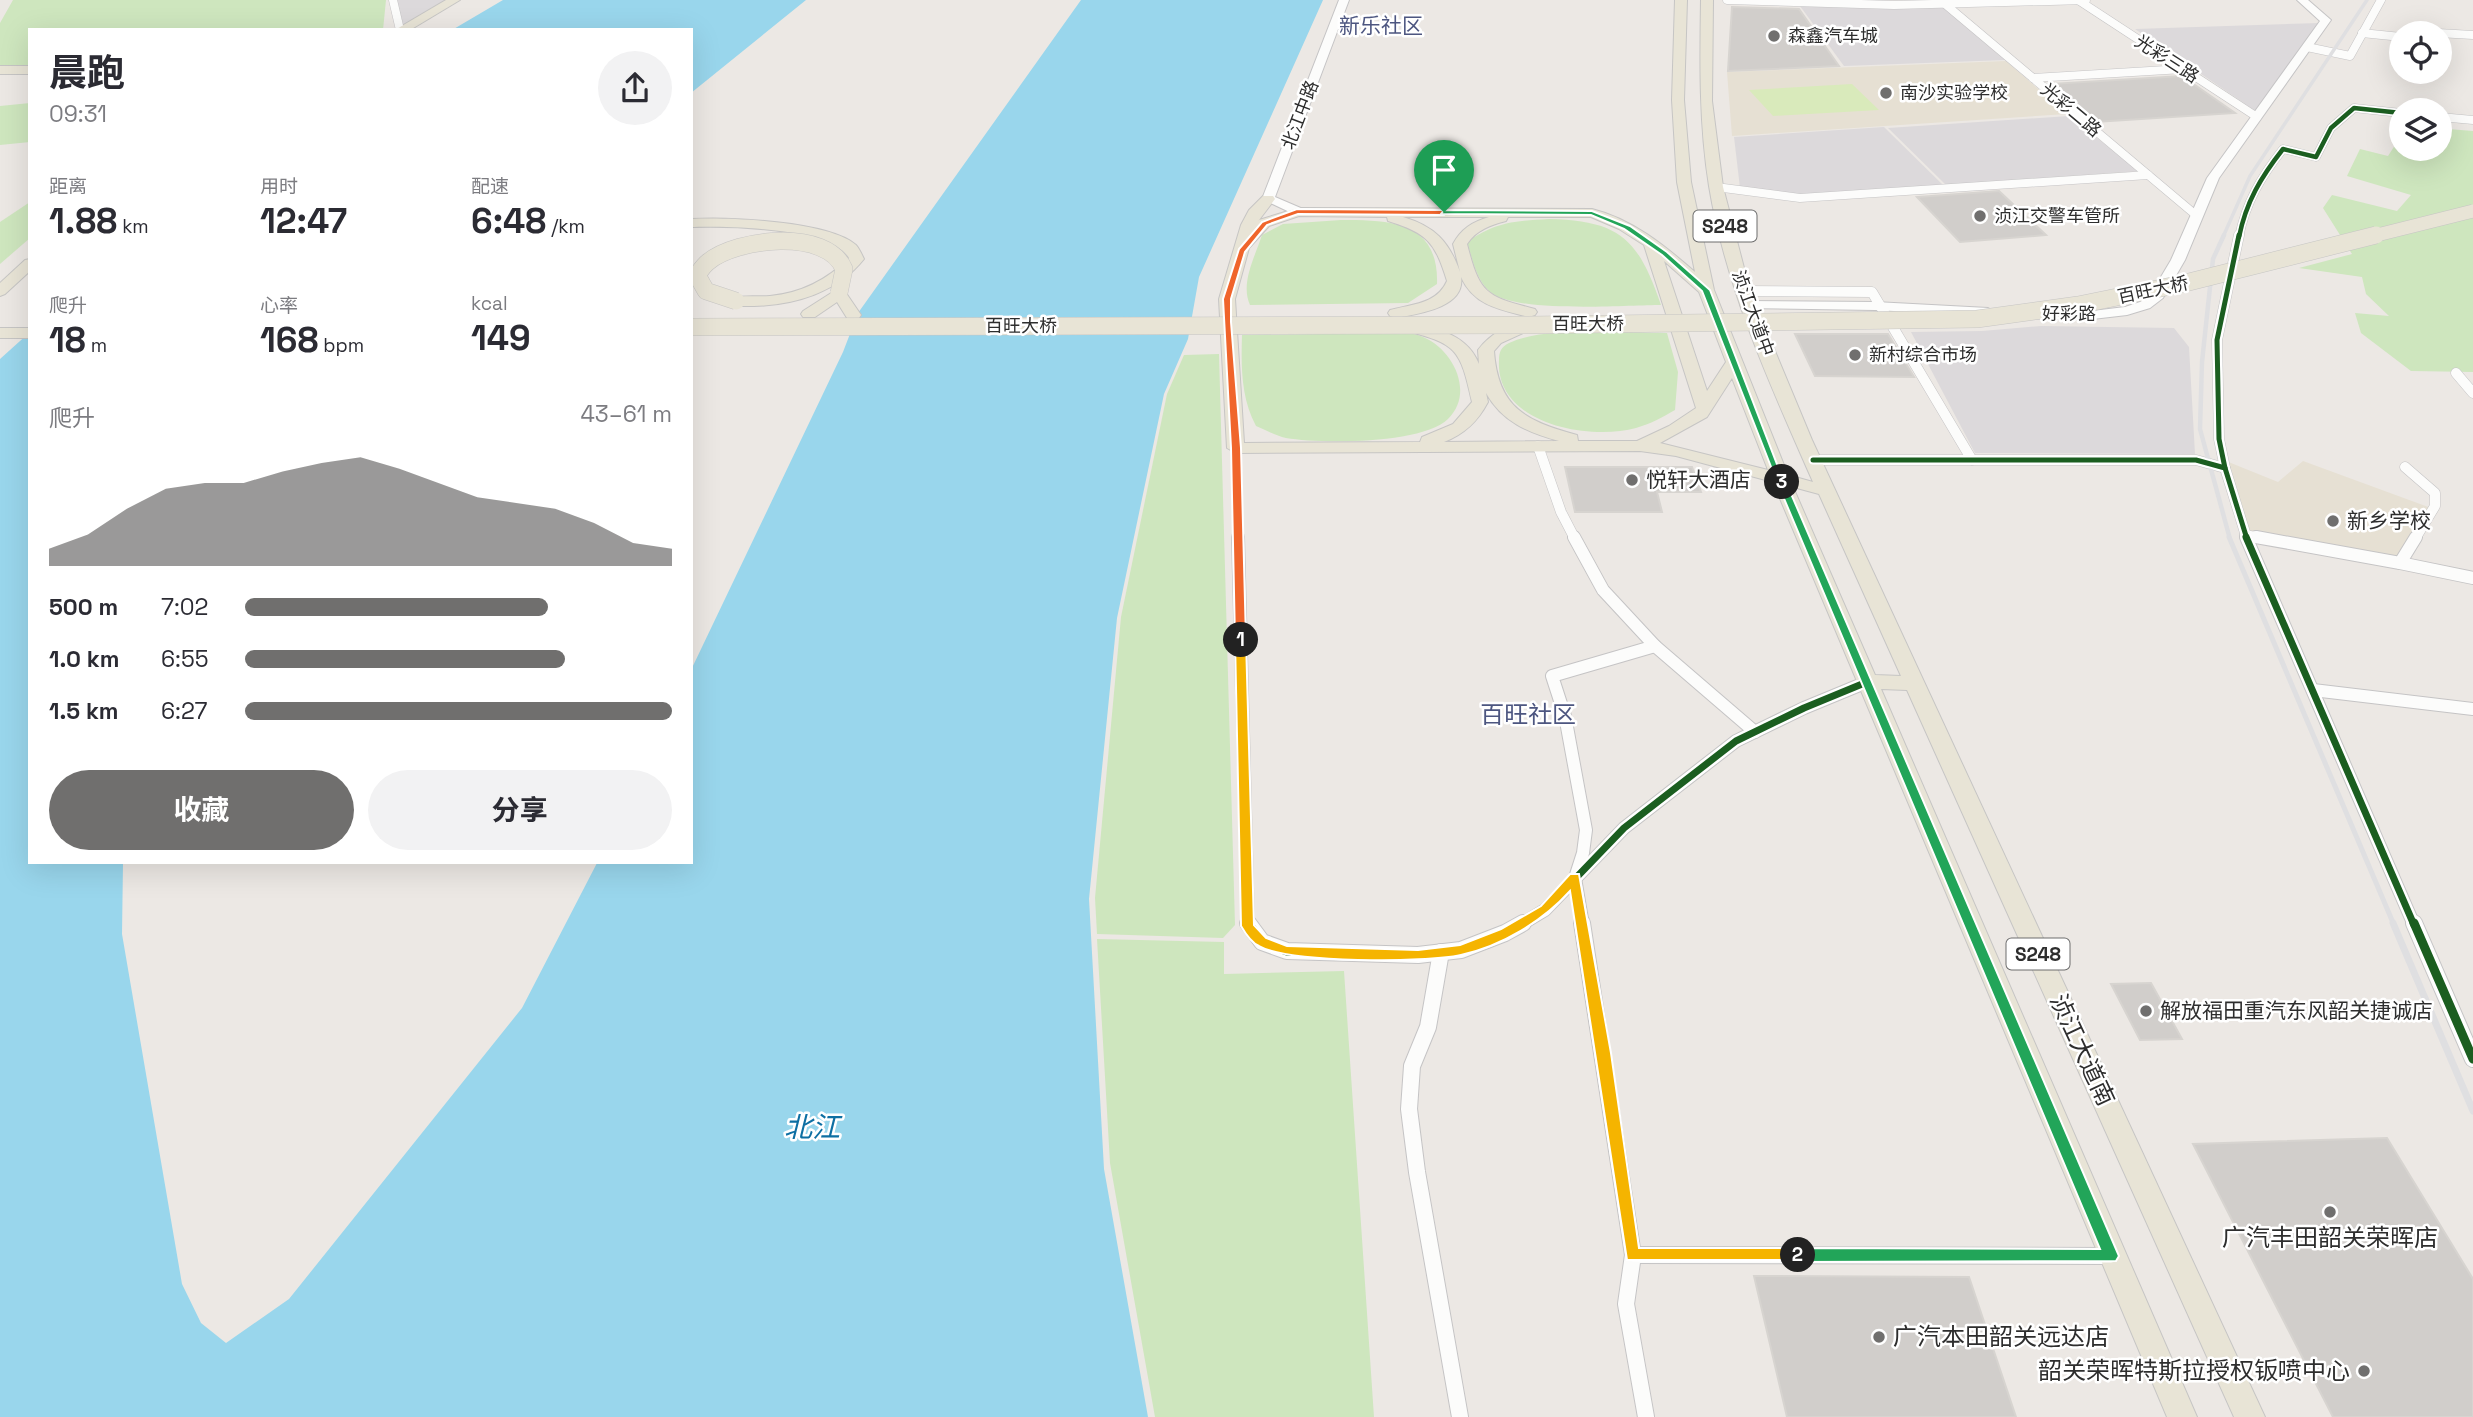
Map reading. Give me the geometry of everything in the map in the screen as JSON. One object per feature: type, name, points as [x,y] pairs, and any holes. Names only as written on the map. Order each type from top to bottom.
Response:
[{"type":"main road","points":[[404,28],[454,0]]},
{"type":"main road","points":[[419,28],[468,0]]},
{"type":"main road","name":"浈江大道中","points":[[1681,0],[1678,100],[1684,182],[1706,290],[1781,480]]},
{"type":"main road","name":"浈江大道中","points":[[1707,0],[1706,101],[1716,187],[1745,298],[1826,491]]},
{"type":"main road","points":[[0,72],[28,72]]},
{"type":"main road","points":[[1268,200],[1254,214],[1248,225],[1227,299],[1236,448],[1640,446],[1676,452],[1826,491]]},
{"type":"main road","name":"百旺大桥","points":[[1528,319],[1886,312],[1969,308],[2029,301],[2082,293],[2473,201]]},
{"type":"main road","points":[[1241,251],[1264,223],[1297,212],[1592,213],[1627,228],[1651,244],[1706,290]]},
{"type":"main road","points":[[1364,212],[1423,229],[1439,240],[1445,248],[1455,281],[1449,294],[1438,303],[1397,319]]},
{"type":"main road","name":"百旺大桥","points":[[693,315],[1977,319],[2078,305],[2181,284],[2473,212]]},
{"type":"main road","points":[[1523,213],[1479,226],[1461,239],[1460,244],[1468,281],[1485,298],[1528,319]]},
{"type":"main road","points":[[693,223],[744,223],[828,237],[852,247],[857,259],[844,271],[835,279],[805,294],[775,300],[736,301],[709,293],[701,287],[697,275],[716,255],[760,243],[803,243],[835,254],[843,263],[844,271],[844,274],[839,293],[809,314]]},
{"type":"main road","points":[[1651,244],[1704,407]]},
{"type":"main road","points":[[0,276],[28,252]]},
{"type":"main road","points":[[0,291],[28,265]]},
{"type":"main road","points":[[839,293],[853,315]]},
{"type":"main road","points":[[0,319],[28,319]]},
{"type":"main road","points":[[1395,447],[1434,439],[1462,427],[1470,420],[1480,402],[1470,359],[1460,343],[1397,319]]},
{"type":"main road","name":"百旺大桥","points":[[693,327],[1397,319]]},
{"type":"main road","points":[[1528,319],[1495,340],[1486,350],[1498,400],[1507,414],[1533,428],[1597,446]]},
{"type":"main road","points":[[0,333],[28,333]]},
{"type":"main road","points":[[1640,446],[1683,425],[1704,407],[1734,363]]},
{"type":"main road","points":[[1764,439],[1803,440]]},
{"type":"main road","name":"S248","points":[[1781,480],[2182,1417]]},
{"type":"main road","name":"浈江大道南","points":[[1826,491],[2250,1417]]},
{"type":"main road","points":[[1867,682],[1914,683]]},
{"type":"street","points":[[393,0],[400,28]]},
{"type":"street","name":"北江中路","points":[[1268,200],[1344,0]]},
{"type":"street","points":[[1727,0],[1945,4],[2086,0]]},
{"type":"street","name":"光彩三路","points":[[2078,0],[2257,117]]},
{"type":"street","name":"好彩路","points":[[1745,298],[2060,316],[2127,311],[2144,305],[2158,295],[2178,260],[2213,178],[2326,20],[2302,0]]},
{"type":"street","points":[[2307,47],[2350,55],[2381,0]]},
{"type":"street","name":"光彩二路","points":[[1945,4],[2197,216]]},
{"type":"street","points":[[2362,33],[2389,36]]},
{"type":"street","points":[[2452,34],[2473,35]]},
{"type":"street","points":[[2033,78],[2183,69]]},
{"type":"street","points":[[2389,112],[2354,108],[2331,128],[2316,158],[2283,149],[2261,177],[2244,214],[2217,340],[2219,439],[2245,535],[2473,1059]]},
{"type":"street","points":[[2452,118],[2473,120]]},
{"type":"street","points":[[1716,187],[1800,198],[2148,175]]},
{"type":"street","points":[[1268,200],[1297,212]]},
{"type":"street","points":[[1880,307],[1972,460]]},
{"type":"street","points":[[2456,373],[2473,393]]},
{"type":"street","points":[[1538,446],[1561,512],[1603,590],[1655,646],[1755,732]]},
{"type":"street","points":[[1236,448],[1248,926],[1262,942],[1287,951],[1418,955],[1461,950],[1505,933],[1545,910],[1624,828],[1736,741],[1867,682]]},
{"type":"street","points":[[1812,460],[2196,460],[2225,468]]},
{"type":"street","points":[[2400,563],[2435,506],[2435,493],[2405,467]]},
{"type":"street","points":[[2245,535],[2473,578]]},
{"type":"street","points":[[1646,1417],[1626,1304],[1633,1255],[1575,878],[1583,853],[1586,830],[1566,716],[1552,676],[1655,646]]},
{"type":"street","points":[[2313,690],[2473,709]]},
{"type":"street","points":[[1441,952],[1428,1027],[1412,1066],[1409,1109],[1416,1172],[1460,1417]]},
{"type":"street","points":[[1633,1255],[2111,1256]]},
{"type":"shaded area","points":[[395,0],[447,0],[402,26]]},
{"type":"shaded area","points":[[1800,6],[1943,7],[2005,60],[1844,66]]},
{"type":"shaded area","points":[[2319,23],[2257,112],[2135,29]]},
{"type":"shaded area","name":"南沙实验学校","points":[[2006,61],[2067,114],[1732,136],[1727,72]]},
{"type":"shaded area","points":[[2069,116],[2139,171],[1946,185],[1888,128]]},
{"type":"shaded area","points":[[1884,127],[1943,185],[1799,195],[1740,188],[1734,137]]},
{"type":"shaded area","points":[[2041,326],[2174,328],[2189,347],[2195,454],[1975,453],[1911,332],[1982,331]]},
{"type":"shaded area","name":"新乡学校","points":[[2226,461],[2278,482],[2303,461],[2431,508],[2397,561],[2248,534]]},
{"type":"green space","points":[[13,0],[386,0],[383,28],[28,28],[28,65],[0,66],[0,23]]},
{"type":"green space","points":[[1852,84],[1879,110],[1773,116],[1749,90]]},
{"type":"green space","points":[[28,103],[28,142],[0,145],[0,106]]},
{"type":"green space","points":[[2452,129],[2473,131],[2473,372],[2411,371],[2361,333],[2355,313],[2389,316],[2366,294],[2362,277],[2299,268],[2352,254],[2323,208],[2332,195],[2397,211],[2411,195],[2347,176],[2360,149],[2388,156],[2389,161],[2452,161]]},
{"type":"green space","points":[[28,203],[28,240],[0,264],[0,222]]},
{"type":"green space","points":[[1549,219],[1593,224],[1610,229],[1623,238],[1644,264],[1661,305],[1545,306],[1502,298],[1489,291],[1478,274],[1467,242],[1487,230],[1506,224]]},
{"type":"green space","points":[[1341,220],[1393,224],[1408,228],[1420,236],[1430,247],[1437,284],[1408,303],[1250,305],[1247,297],[1248,279],[1262,235],[1283,224]]},
{"type":"green space","points":[[1563,332],[1667,333],[1678,372],[1675,410],[1636,428],[1594,432],[1548,423],[1528,413],[1512,399],[1502,382],[1499,360],[1501,350],[1509,343],[1524,338]]},
{"type":"green space","points":[[1397,333],[1423,337],[1434,343],[1451,361],[1460,385],[1460,397],[1456,409],[1448,419],[1435,427],[1395,438],[1346,441],[1286,438],[1256,426],[1245,393],[1242,335]]},
{"type":"green space","points":[[1219,354],[1235,925],[1223,938],[1097,934],[1095,898],[1121,617],[1167,394],[1184,355]]},
{"type":"green space","points":[[1097,939],[1224,942],[1224,974],[1344,971],[1374,1417],[1155,1417],[1110,1163]]},
{"type":"water","points":[[503,0],[806,0],[693,91],[693,28],[455,28]]},
{"type":"water","name":"北江","points":[[1081,0],[1323,0],[1199,277],[1188,339],[1164,394],[1117,618],[1089,899],[1104,1169],[1148,1417],[0,1417],[0,359],[28,334],[28,864],[123,864],[122,934],[182,1284],[201,1323],[226,1343],[289,1299],[522,1008],[596,864],[693,864],[693,666],[843,352],[858,313]]},
{"type":"building","name":"森鑫汽车城","points":[[1732,7],[1799,9],[1839,66],[1728,71]]},
{"type":"building","points":[[2182,76],[2235,113],[2095,122],[2050,84]]},
{"type":"building","name":"浈江交警车管所","points":[[1999,191],[2046,235],[1960,242],[1917,197]]},
{"type":"building","name":"新村综合市场","points":[[1795,334],[1888,334],[1914,377],[1815,376]]},
{"type":"building","name":"悦轩大酒店","points":[[1565,467],[1692,467],[1701,492],[1657,492],[1662,512],[1575,512]]},
{"type":"building","name":"解放福田重汽东风韶关捷诚店","points":[[2151,983],[2182,1039],[2140,1040],[2111,984]]},
{"type":"building","name":"广汽丰田韶关荣晖店","points":[[2387,1138],[2473,1279],[2473,1417],[2333,1417],[2193,1144]]},
{"type":"building","name":"广汽本田韶关远达店","points":[[1754,1276],[1969,1277],[2016,1417],[1787,1417]]},
{"type":"railway","points":[[2223,237],[2250,176],[2367,0]]},
{"type":"railway","points":[[2224,235],[2213,259],[2202,362],[2200,429],[2230,539]]},
{"type":"railway","points":[[2229,537],[2394,925]]},
{"type":"railway","points":[[2393,923],[2473,1111]]},
{"type":"cycle path","points":[[2225,468],[2219,439],[2217,340],[2244,214],[2261,177],[2283,149],[2316,157],[2331,128],[2354,108],[2389,112]]},
{"type":"cycle path","points":[[1236,448],[1248,926],[1262,942],[1287,951],[1418,955],[1461,950],[1505,933],[1545,910],[1624,828],[1736,741],[1804,708],[1867,682]]},
{"type":"cycle path","points":[[1813,460],[2196,460],[2225,468],[2245,535],[2473,1059]]},
{"type":"cycle path","points":[[1633,1255],[2111,1256]]},
{"type":"place","name":"森鑫汽车城","points":[[1774,36]]},
{"type":"place","name":"南沙实验学校","points":[[1886,93]]},
{"type":"place","name":"浈江交警车管所","points":[[1980,216]]},
{"type":"place","name":"新村综合市场","points":[[1855,355]]},
{"type":"place","name":"悦轩大酒店","points":[[1632,480]]},
{"type":"place","name":"新乡学校","points":[[2333,521]]},
{"type":"place","name":"解放福田重汽东风韶关捷诚店","points":[[2146,1011]]},
{"type":"place","name":"广汽丰田韶关荣晖店","points":[[2330,1212]]},
{"type":"place","name":"广汽本田韶关远达店","points":[[1879,1337]]},
{"type":"place","name":"韶关荣晖特斯拉授权钣喷中心","points":[[2364,1371]]},
{"type":"district","name":"新乐社区","points":[[1381,26]]},
{"type":"district","name":"百旺社区","points":[[1528,715]]},
{"type":"route","points":[[1297,212],[1444,212],[1584,212],[1599,215],[1627,228],[1665,254],[1706,290],[1781,480],[2111,1256],[1633,1255],[1575,878],[1545,910],[1505,933],[1461,950],[1418,955],[1287,951],[1262,942],[1248,926],[1236,448],[1227,322],[1227,299],[1234,270],[1241,251],[1264,223],[1297,212]]}]
